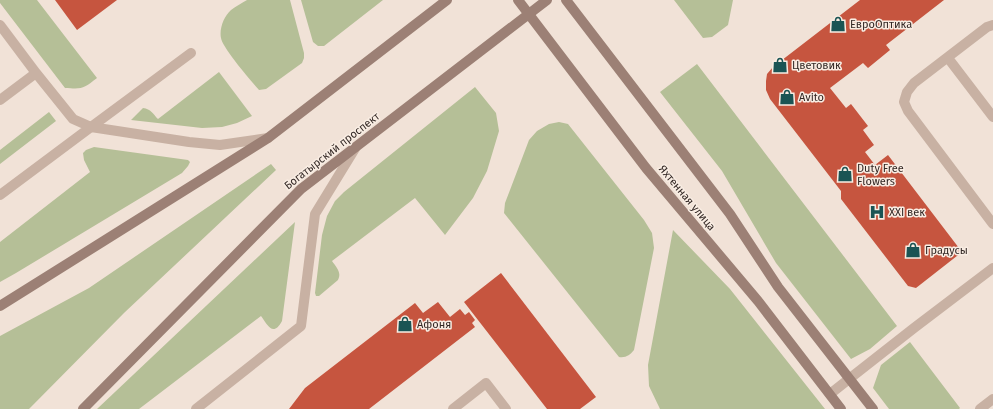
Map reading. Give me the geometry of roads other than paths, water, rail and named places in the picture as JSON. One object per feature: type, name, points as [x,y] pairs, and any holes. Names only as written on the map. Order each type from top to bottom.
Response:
[{"type":"main road","points":[[0,306],[268,138],[447,0]]},
{"type":"main road","name":"Яхтенная улица","points":[[518,0],[646,168],[758,301],[841,409]]},
{"type":"main road","name":"Богатырский проспект","points":[[83,409],[301,189],[547,0]]},
{"type":"main road","name":"Яхтенная улица","points":[[566,0],[730,214],[778,287],[873,409]]},
{"type":"street","points":[[0,25],[36,73],[74,119],[91,127],[189,142],[220,145],[268,138]]},
{"type":"street","points":[[993,25],[987,27],[914,83],[907,92],[904,102],[908,111],[993,224]]},
{"type":"street","points":[[0,195],[191,53]]},
{"type":"street","points":[[948,58],[993,117]]},
{"type":"street","points":[[0,100],[36,73]]},
{"type":"street","points":[[196,409],[301,326],[315,214],[356,147]]},
{"type":"street","points":[[830,394],[993,268]]},
{"type":"street","points":[[453,409],[486,383],[506,409]]},
{"type":"street","points":[[980,409],[993,399]]},
{"type":"place","name":"ЕвроОптика","points":[[838,24]]},
{"type":"place","name":"Цветовик","points":[[780,65]]},
{"type":"place","name":"Avito","points":[[787,97]]},
{"type":"place","name":"Duty Free Flowers","points":[[845,174]]},
{"type":"place","name":"XXI век","points":[[877,212]]},
{"type":"place","name":"Градусы","points":[[913,250]]},
{"type":"place","name":"Афоня","points":[[405,324]]}]
